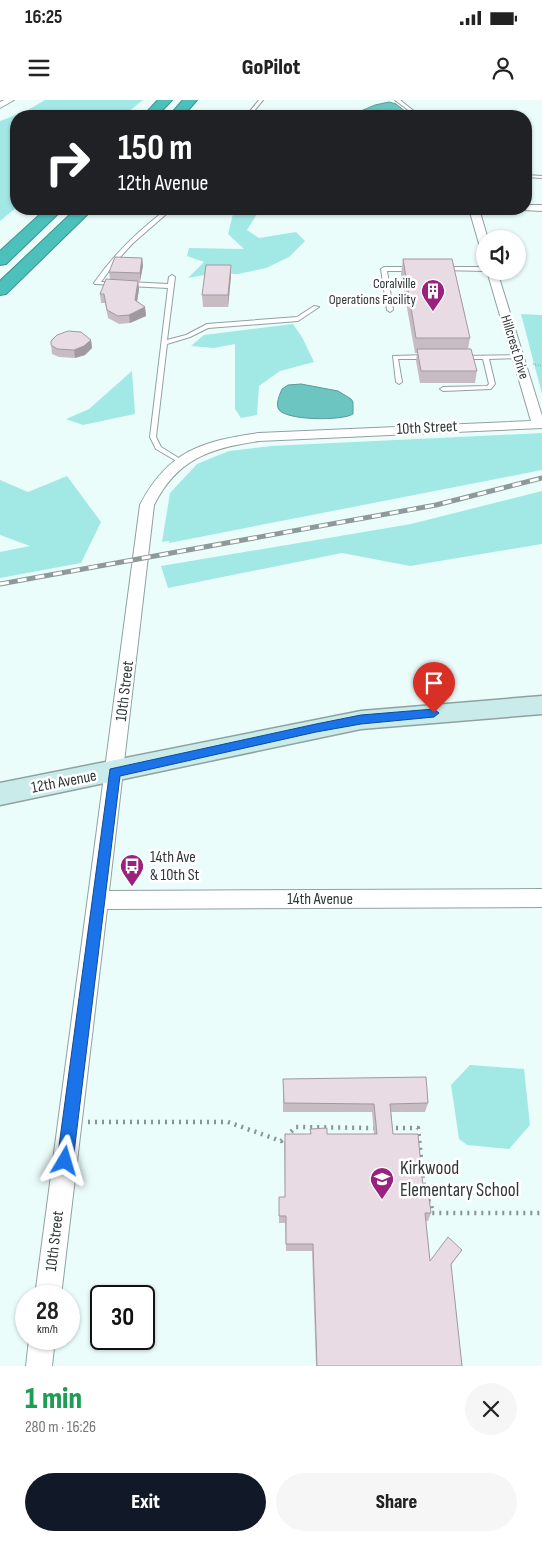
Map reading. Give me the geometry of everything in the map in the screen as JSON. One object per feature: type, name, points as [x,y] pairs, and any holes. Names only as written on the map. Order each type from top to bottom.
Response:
[{"type":"highway","points":[[156,110],[165,100]]},
{"type":"highway","points":[[181,110],[190,100]]},
{"type":"highway","points":[[0,260],[49,215]]},
{"type":"highway","points":[[0,290],[79,215]]},
{"type":"main road","name":"12th Avenue","points":[[0,794],[361,720],[542,705]]},
{"type":"street","points":[[0,105],[10,100]]},
{"type":"street","points":[[476,215],[480,230]]},
{"type":"street","name":"Hillcrest Drive","points":[[495,280],[540,424]]},
{"type":"street","name":"10th Street","points":[[49,1285],[147,505],[153,490],[162,477],[180,462],[202,449],[259,436],[540,424]]},
{"type":"street","name":"14th Avenue","points":[[98,900],[542,898]]},
{"type":"street","points":[[39,1366],[41,1350]]},
{"type":"lane","points":[[253,110],[261,100]]},
{"type":"lane","points":[[397,100],[410,110]]},
{"type":"lane","points":[[161,215],[154,220],[106,269],[96,283],[171,286]]},
{"type":"lane","points":[[390,310],[384,269],[421,269]]},
{"type":"lane","points":[[439,269],[476,269]]},
{"type":"lane","points":[[172,277],[152,437],[158,448],[180,462]]},
{"type":"lane","points":[[164,343],[188,336],[207,326],[298,319],[316,306]]},
{"type":"lane","points":[[399,382],[395,357],[432,357]]},
{"type":"lane","points":[[459,357],[518,357]]},
{"type":"lane","points":[[443,389],[489,388],[492,384],[486,357]]},
{"type":"path","points":[[70,1122],[228,1122],[281,1141],[296,1127],[418,1128],[425,1200],[431,1202],[432,1213],[542,1213]]},
{"type":"shaded area","points":[[45,100],[143,100],[130,110],[28,110]]},
{"type":"shaded area","points":[[389,102],[396,104],[404,110],[363,110]]},
{"type":"shaded area","points":[[10,117],[10,213],[0,221],[0,121]]},
{"type":"shaded area","points":[[233,215],[256,215],[247,230],[259,238],[296,232],[305,241],[289,257],[266,268],[238,274],[216,273],[188,278],[204,262],[187,256],[189,248],[244,249],[228,234]]},
{"type":"shaded area","points":[[521,314],[542,315],[542,394]]},
{"type":"shaded area","points":[[293,324],[302,337],[314,362],[280,371],[259,386],[257,415],[241,418],[235,409],[235,344],[214,348],[191,346],[204,335]]},
{"type":"shaded area","points":[[132,371],[135,414],[83,425],[66,419],[89,409]]},
{"type":"shaded area","points":[[301,384],[338,391],[353,402],[353,414],[338,418],[313,419],[282,412],[278,408],[278,398],[282,389],[288,385]]},
{"type":"shaded area","points":[[542,433],[542,470],[169,543],[169,541],[162,542],[170,493],[197,464],[229,451],[271,446]]},
{"type":"shaded area","points":[[67,476],[101,522],[81,563],[0,578],[0,552],[30,546],[0,535],[0,480],[28,492]]},
{"type":"shaded area","points":[[542,491],[542,544],[410,566],[342,553],[168,588],[161,566],[411,524]]},
{"type":"shaded area","points":[[470,1065],[524,1069],[530,1125],[509,1149],[467,1145],[459,1139],[451,1085]]},
{"type":"building","points":[[115,257],[142,258],[140,273],[109,272]]},
{"type":"building","name":"Coralville Operations Facility","points":[[403,259],[452,259],[470,338],[416,338]]},
{"type":"building","points":[[206,265],[231,265],[228,295],[202,295]]},
{"type":"building","points":[[106,279],[138,281],[135,300],[145,307],[129,315],[118,316],[107,310],[104,294],[100,294]]},
{"type":"building","points":[[68,331],[81,332],[91,340],[84,346],[74,350],[57,349],[51,345],[51,341],[57,335]]},
{"type":"building","points":[[417,349],[471,349],[477,371],[421,371]]},
{"type":"building","points":[[426,1077],[428,1103],[390,1104],[393,1134],[418,1134],[424,1197],[429,1197],[431,1213],[425,1213],[430,1261],[448,1237],[462,1250],[451,1264],[462,1366],[317,1366],[313,1244],[286,1244],[286,1216],[279,1216],[279,1197],[285,1197],[285,1134],[311,1134],[310,1129],[327,1128],[327,1134],[377,1134],[374,1104],[284,1103],[283,1079]]},
{"type":"railway","points":[[0,584],[436,505],[542,478]]},
{"type":"place","name":"Coralville Operations Facility","points":[[433,312]]},
{"type":"place","name":"14th Ave & 10th St","points":[[132,887]]},
{"type":"place","name":"Kirkwood Elementary School","points":[[382,1200]]},
{"type":"route","points":[[65,1161],[114,772],[316,728],[398,715],[434,713]]}]
